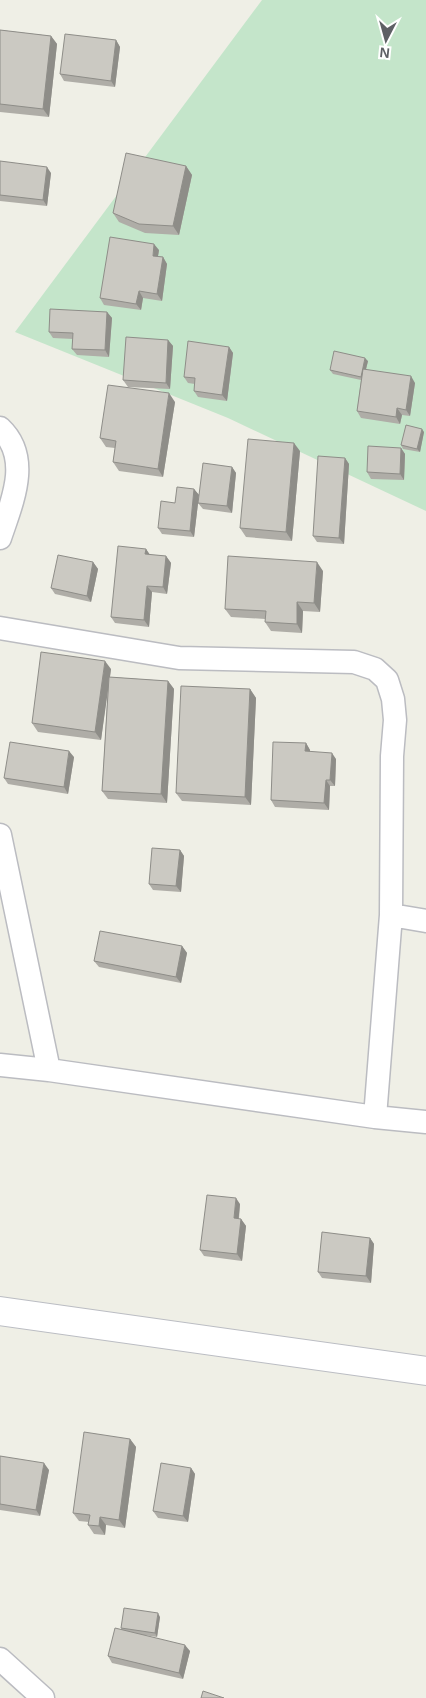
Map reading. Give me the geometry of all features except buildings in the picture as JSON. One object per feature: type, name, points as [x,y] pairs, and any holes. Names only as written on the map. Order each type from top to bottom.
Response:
[{"type":"street","points":[[0,428],[9,436],[16,459],[17,488],[0,538]]},
{"type":"street","points":[[0,628],[179,658],[354,662],[375,669],[387,680],[393,699],[395,720],[392,756],[392,914],[375,1117]]},
{"type":"street","points":[[0,835],[49,1070]]},
{"type":"street","points":[[392,914],[426,921]]},
{"type":"street","points":[[0,1065],[49,1070],[375,1117],[426,1122]]},
{"type":"street","points":[[0,1311],[426,1371]]},
{"type":"street","points":[[266,1348],[289,1367],[426,1386]]},
{"type":"street","points":[[0,1659],[43,1698]]},
{"type":"green space","points":[[262,0],[426,0],[426,511],[228,418],[15,332]]}]
